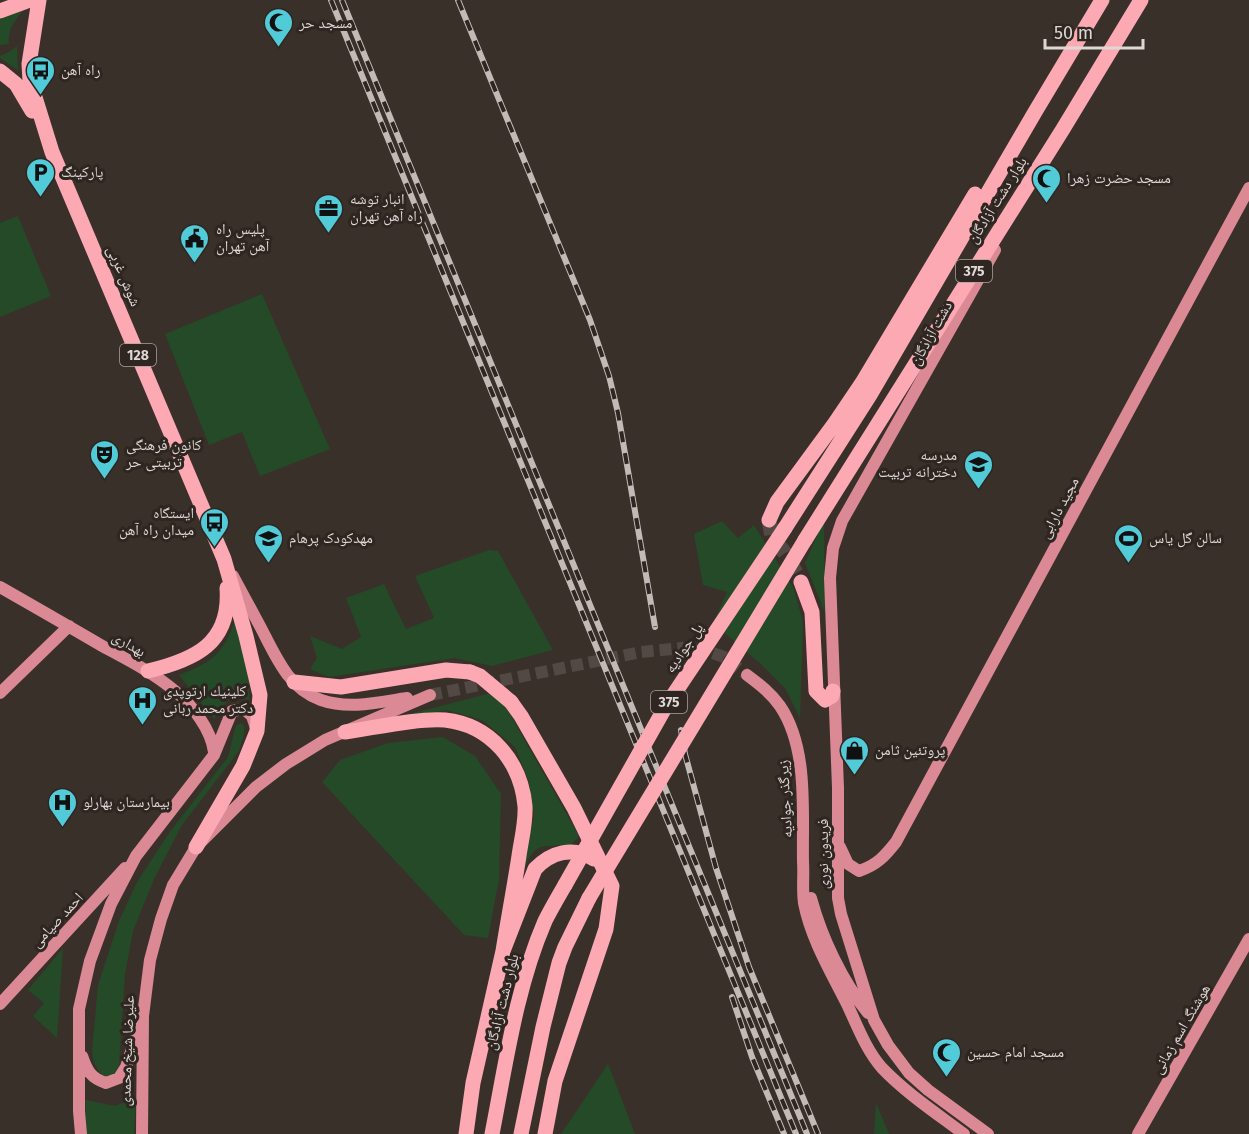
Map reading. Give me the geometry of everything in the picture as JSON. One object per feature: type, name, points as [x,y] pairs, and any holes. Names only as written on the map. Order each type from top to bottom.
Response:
[{"type":"main road","points":[[0,11],[30,0]]},
{"type":"main road","name":"شوش غربی","points":[[39,0],[30,54],[30,72],[33,91],[52,152],[224,559]]},
{"type":"main road","name":"بلوار دشت آزادگان","points":[[785,528],[870,395],[1102,0]]},
{"type":"main road","name":"بلوار دشت آزادگان","points":[[521,1134],[559,963],[589,898],[805,540],[1063,129],[1141,0]]},
{"type":"main road","points":[[0,71],[10,77],[22,92],[52,152]]},
{"type":"main road","points":[[769,520],[777,502],[836,423],[862,383],[984,178],[1035,111]]},
{"type":"main road","name":"پل جوادیه","points":[[565,885],[666,706],[785,528]]},
{"type":"main road","points":[[148,671],[185,661],[199,653],[210,643],[221,627],[228,603],[224,559]]},
{"type":"main road","name":"128","points":[[224,559],[260,695],[257,731]]},
{"type":"main road","points":[[801,582],[812,612],[816,691],[825,700],[832,696],[834,691]]},
{"type":"main road","points":[[294,682],[341,687],[446,670],[470,672],[480,676],[511,702],[521,716],[574,808],[612,886],[606,929],[555,1082],[545,1134]]},
{"type":"main road","points":[[345,732],[445,720],[474,727],[493,738],[504,750],[518,777],[525,807],[523,832],[503,951],[473,1083],[466,1134]]},
{"type":"main road","name":"علیرضا شیخ محمدی","points":[[196,847],[243,766],[257,731]]},
{"type":"main road","points":[[503,951],[535,869],[544,860],[557,853],[573,851],[587,855],[600,863],[612,886]]},
{"type":"main road","name":"بلوار دشت آزادگان","points":[[492,1134],[528,968],[546,919],[565,885]]},
{"type":"street","name":"دشت آزادگان","points":[[842,521],[1063,129]]},
{"type":"street","name":"مجید دارابی","points":[[838,843],[848,864],[860,871],[881,860],[896,842],[1249,188]]},
{"type":"street","name":"فریدون نوری","points":[[842,521],[833,548],[830,578],[840,914],[874,1020],[888,1045],[909,1073],[934,1095],[988,1134]]},
{"type":"street","points":[[196,847],[256,788],[286,764],[325,740],[430,694],[367,704],[343,704],[322,701],[303,692],[281,667],[224,559]]},
{"type":"street","name":"بهداری","points":[[0,586],[148,671],[183,698],[207,728],[213,740],[214,755]]},
{"type":"street","points":[[0,693],[69,626]]},
{"type":"street","name":"زیرگذر جوادیه","points":[[747,675],[764,688],[780,706],[795,740],[800,761],[803,868]]},
{"type":"street","points":[[81,1134],[79,1009],[90,961],[111,904],[136,856],[214,755],[232,711],[244,709],[252,716],[257,731]]},
{"type":"street","name":"علیرضا شیخ محمدی","points":[[142,1134],[143,1016],[150,960],[173,885],[196,847]]},
{"type":"street","name":"احمد صیامی","points":[[0,1004],[136,856]]},
{"type":"street","name":"فریدون نوری","points":[[803,868],[802,888],[810,926],[865,1042],[881,1066],[898,1083],[964,1134]]},
{"type":"street","points":[[803,868],[824,934],[849,986],[874,1020]]},
{"type":"street","name":"هوشنگ اسم زمانی","points":[[1138,1134],[1249,939]]},
{"type":"street","points":[[78,1046],[86,1068],[93,1079],[106,1083],[119,1078],[126,1067],[143,1016]]},
{"type":"street","points":[[898,1083],[909,1073]]},
{"type":"green space","points":[[24,10],[10,30],[9,44],[0,45],[0,18]]},
{"type":"green space","points":[[17,46],[18,70],[0,58]]},
{"type":"green space","points":[[18,216],[51,296],[0,317],[0,223]]},
{"type":"green space","points":[[262,294],[330,449],[260,476],[242,432],[209,445],[165,334]]},
{"type":"green space","points":[[824,519],[825,613],[805,563]]},
{"type":"green space","points":[[722,521],[738,538],[754,525],[794,589],[803,622],[800,718],[785,688],[713,623],[727,592],[703,585],[694,534]]},
{"type":"green space","points":[[489,550],[498,551],[553,650],[492,666],[455,658],[329,677],[310,669],[317,658],[310,636],[342,649],[361,637],[346,598],[384,584],[406,629],[434,618],[415,576]]},
{"type":"green space","points":[[235,619],[249,678],[249,700],[236,699],[228,702],[214,719],[179,675],[200,666],[215,655],[227,640]]},
{"type":"green space","points":[[491,693],[503,702],[579,836],[571,845],[543,847],[533,852],[521,877],[534,815],[529,782],[515,747],[482,720],[447,710],[379,722]]},
{"type":"green space","points":[[241,723],[244,726],[244,735],[239,751],[182,825],[155,877],[133,931],[125,974],[119,1065],[114,1075],[107,1079],[96,1067],[92,1051],[98,985],[119,921],[137,882],[169,833],[228,757],[236,725]]},
{"type":"green space","points":[[443,737],[475,756],[501,794],[499,879],[488,938],[464,935],[322,782],[340,760],[388,743]]},
{"type":"green space","points":[[63,948],[57,1038],[33,1016],[44,1003],[28,990]]},
{"type":"green space","points":[[608,1064],[635,1134],[561,1134]]},
{"type":"green space","points":[[136,1097],[134,1134],[87,1134],[85,1100],[115,1106]]},
{"type":"green space","points":[[876,1103],[889,1134],[874,1134]]},
{"type":"tunnel","points":[[769,520],[772,537],[785,553],[801,582]]},
{"type":"tunnel","points":[[430,695],[641,652],[682,648],[724,657],[747,675]]},
{"type":"railway","points":[[331,0],[796,1134]]},
{"type":"railway","points":[[342,0],[807,1134]]},
{"type":"railway","points":[[458,0],[590,320],[609,376],[618,413],[655,627]]},
{"type":"railway","points":[[681,730],[685,754],[716,868],[749,967],[818,1134]]},
{"type":"railway","points":[[732,997],[752,1057],[784,1134]]},
{"type":"place","name":"مسجد حر","points":[[278,48]]},
{"type":"place","name":"راه آهن","points":[[40,96]]},
{"type":"place","name":"پارکینگ","points":[[40,198]]},
{"type":"place","name":"مسجد حضرت زهرا","points":[[1046,204]]},
{"type":"place","name":"انبار توشه راه آهن تهران","points":[[329,234]]},
{"type":"place","name":"پلیس راه آهن تهران","points":[[195,264]]},
{"type":"place","name":"کانون فرهنگی تربیتی حر","points":[[105,480]]},
{"type":"place","name":"مدرسه دخترانه تربیت","points":[[978,490]]},
{"type":"place","name":"ایستگاه میدان راه آهن","points":[[215,548]]},
{"type":"place","name":"مهدکودک پرهام","points":[[268,564]]},
{"type":"place","name":"سالن گل یاس","points":[[1128,564]]},
{"type":"place","name":"كلينيك ارتوپدى دكتر محمد ربانى","points":[[142,726]]},
{"type":"place","name":"پروتئین ثامن","points":[[854,776]]},
{"type":"place","name":"بیمارستان بهارلو","points":[[62,828]]},
{"type":"place","name":"مسجد امام حسین","points":[[946,1078]]}]
